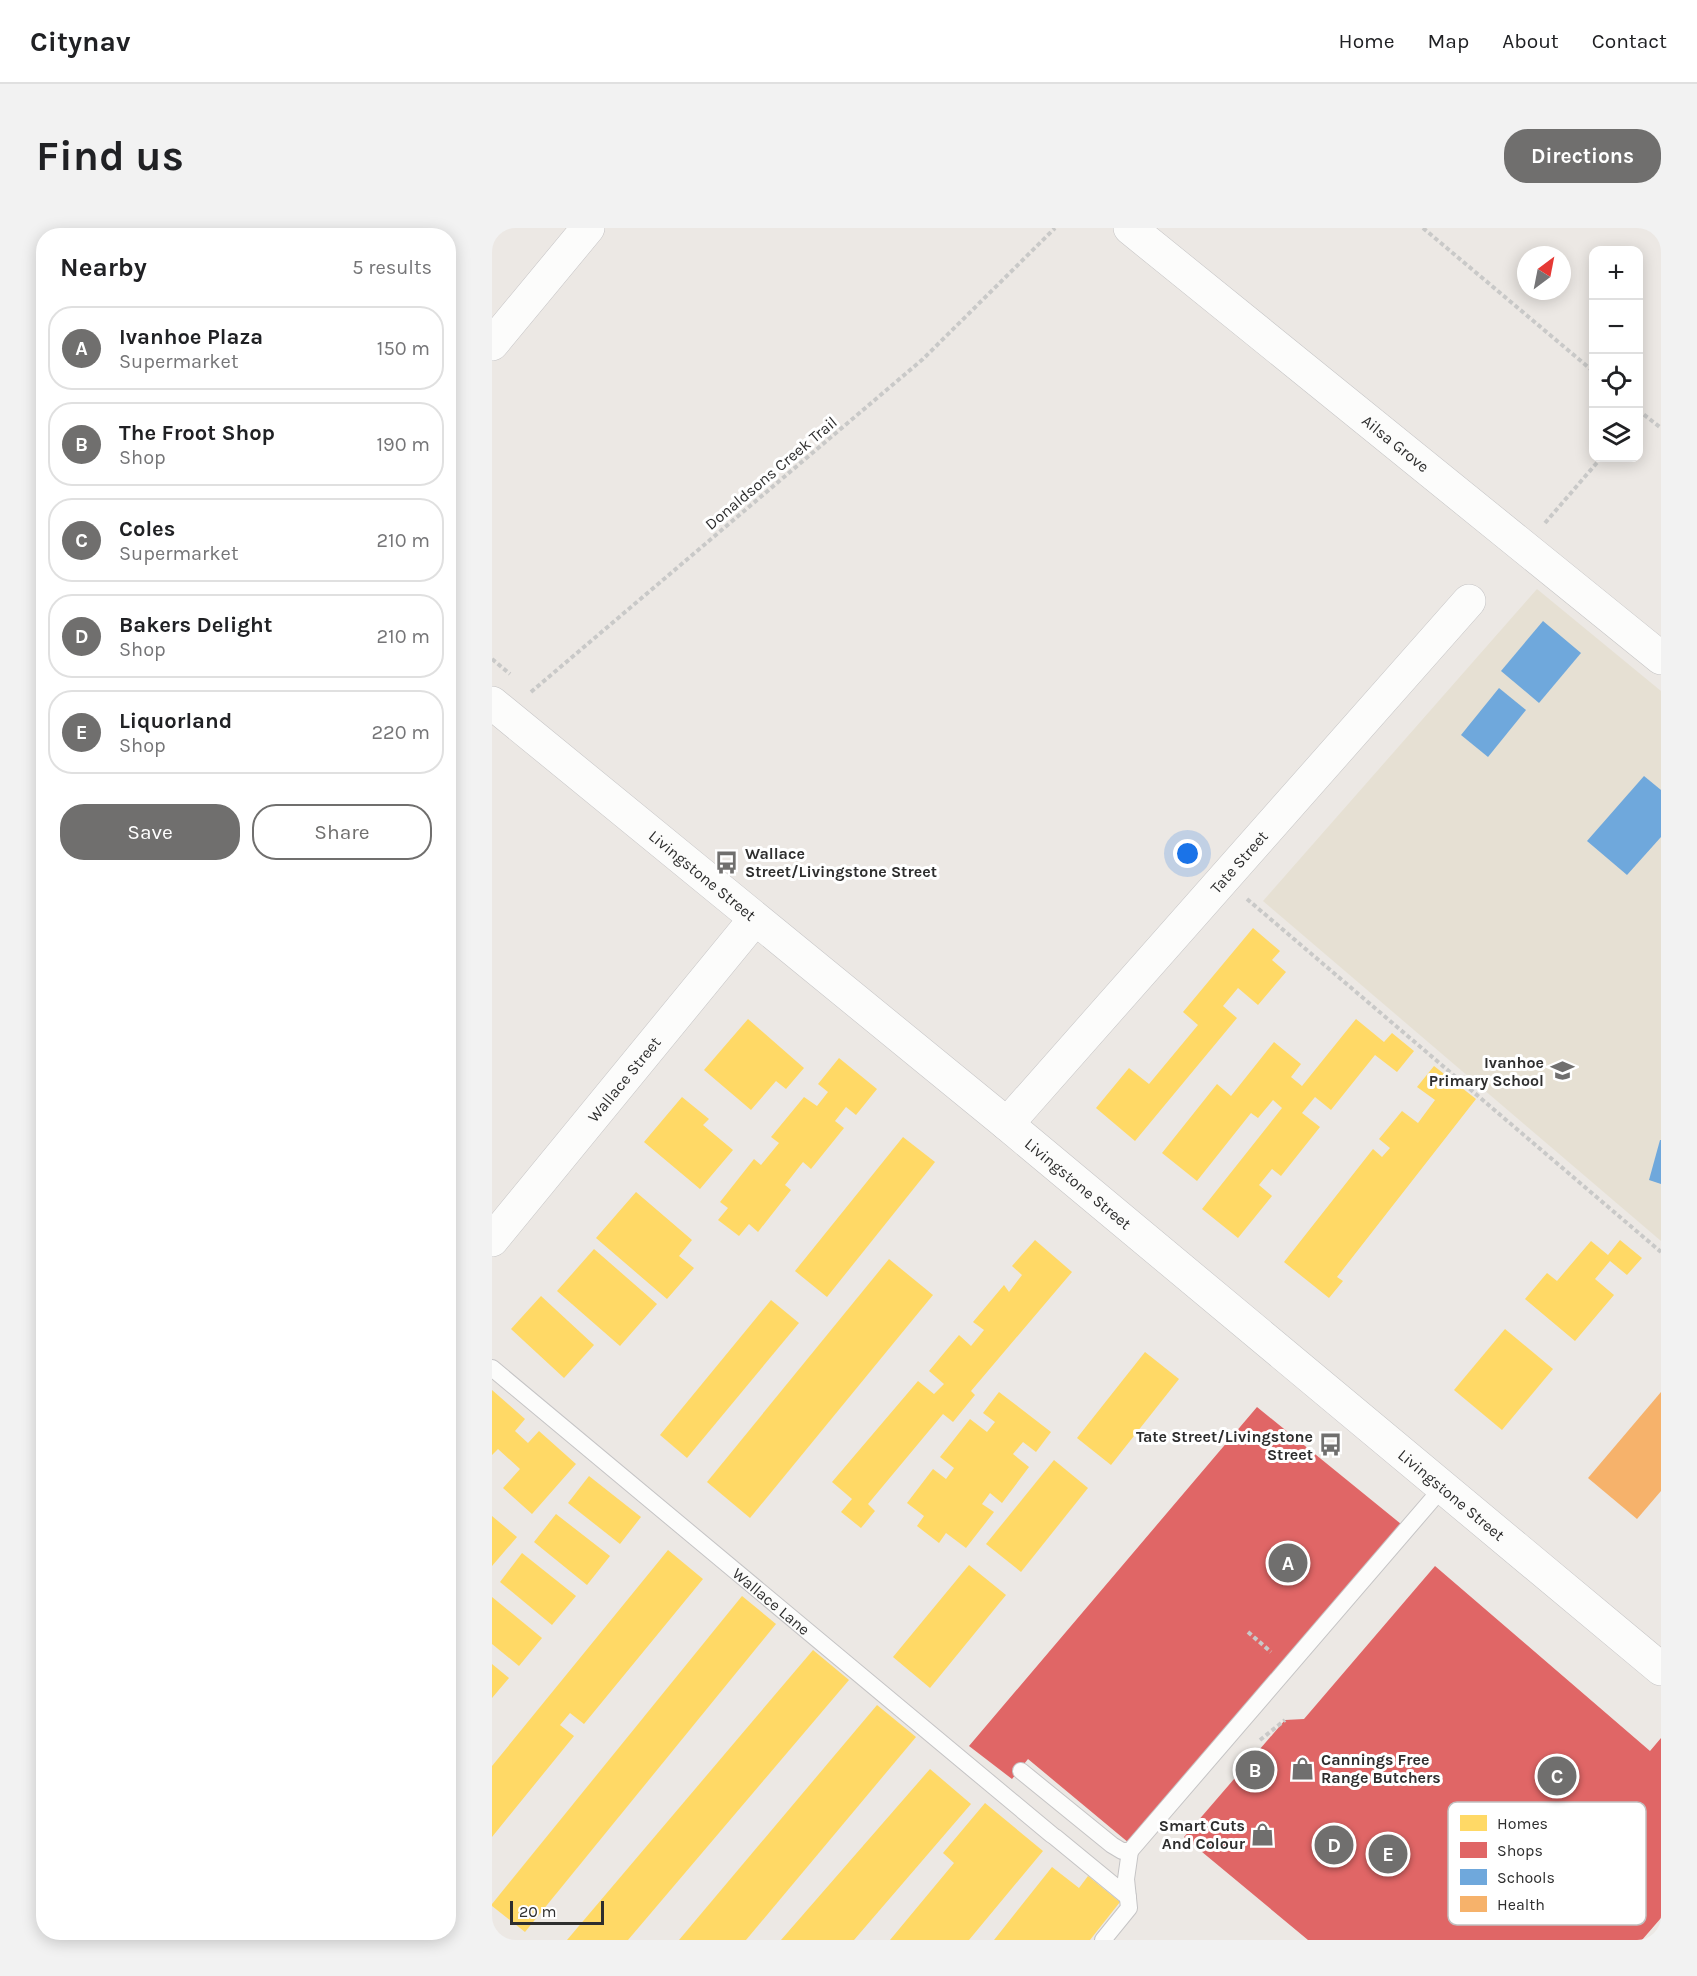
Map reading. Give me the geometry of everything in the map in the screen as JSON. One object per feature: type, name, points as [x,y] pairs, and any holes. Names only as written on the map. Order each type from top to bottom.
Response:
[{"type":"street","points":[[492,344],[588,228]]},
{"type":"street","name":"Ailsa Grove","points":[[1130,228],[1661,658]]},
{"type":"street","name":"Tate Street","points":[[1007,1125],[1469,601]]},
{"type":"street","name":"Livingstone Street","points":[[492,703],[1007,1125],[1661,1669]]},
{"type":"street","name":"Wallace Street","points":[[492,1240],[755,919]]},
{"type":"lane","name":"Wallace Lane","points":[[492,1368],[1128,1897]]},
{"type":"lane","points":[[1103,1940],[1129,1908],[1126,1879],[1130,1851],[1443,1487]]},
{"type":"lane","points":[[1020,1771],[1112,1845],[1122,1851],[1130,1851]]},
{"type":"path","name":"Donaldsons Creek Trail","points":[[523,686],[531,692],[915,366],[1055,228]]},
{"type":"path","points":[[1423,228],[1589,369]]},
{"type":"path","points":[[1643,414],[1661,428]]},
{"type":"path","points":[[1525,548],[1598,462]]},
{"type":"path","points":[[492,659],[515,679]]},
{"type":"path","points":[[1224,879],[1661,1252]]},
{"type":"shaded area","name":"Ivanhoe Primary School","points":[[1537,589],[1661,691],[1661,1241],[1263,901]]},
{"type":"building: Homes","points":[[1253,928],[1280,951],[1272,960],[1286,972],[1258,1005],[1238,988],[1223,1006],[1237,1018],[1135,1141],[1096,1108],[1129,1068],[1149,1084],[1198,1025],[1183,1012]]},
{"type":"building: Homes","points":[[748,1019],[804,1068],[786,1089],[776,1081],[751,1110],[704,1070]]},
{"type":"building: Homes","points":[[1356,1019],[1384,1042],[1392,1033],[1414,1051],[1397,1072],[1375,1055],[1331,1110],[1315,1097],[1302,1113],[1320,1127],[1281,1176],[1272,1169],[1259,1185],[1272,1196],[1238,1238],[1202,1209],[1282,1108],[1273,1100],[1258,1118],[1251,1113],[1197,1181],[1162,1153],[1217,1084],[1231,1096],[1274,1042],[1301,1064],[1291,1077],[1302,1086]]},
{"type":"building: Homes","points":[[839,1058],[877,1089],[856,1115],[846,1107],[835,1121],[844,1128],[811,1169],[803,1162],[785,1185],[791,1190],[758,1232],[749,1224],[739,1236],[718,1220],[728,1208],[720,1202],[754,1159],[761,1165],[779,1143],[771,1137],[804,1097],[817,1106],[828,1092],[818,1084]]},
{"type":"building: Homes","points":[[1434,1066],[1476,1099],[1337,1277],[1343,1281],[1329,1298],[1284,1262],[1373,1149],[1382,1157],[1390,1148],[1379,1139],[1402,1111],[1418,1123],[1435,1100],[1417,1087]]},
{"type":"building: Homes","points":[[682,1097],[709,1119],[703,1125],[733,1150],[700,1189],[644,1142]]},
{"type":"building: Homes","points":[[903,1137],[935,1162],[827,1297],[795,1271]]},
{"type":"building: Homes","points":[[636,1192],[692,1240],[679,1256],[694,1268],[667,1299],[596,1238]]},
{"type":"building: Homes","points":[[1035,1240],[1072,1272],[971,1391],[975,1395],[953,1422],[943,1414],[868,1504],[875,1511],[861,1528],[841,1512],[852,1499],[832,1482],[918,1381],[934,1394],[944,1384],[929,1371],[959,1335],[971,1346],[984,1330],[973,1322],[1004,1285],[1009,1292],[1022,1275],[1012,1266]]},
{"type":"building: Homes","points":[[1620,1240],[1642,1258],[1627,1275],[1610,1261],[1595,1279],[1614,1295],[1575,1341],[1525,1299],[1547,1273],[1557,1281],[1591,1241],[1608,1255]]},
{"type":"building: Homes","points":[[594,1249],[657,1304],[620,1346],[557,1291]]},
{"type":"building: Homes","points":[[889,1259],[933,1295],[750,1518],[707,1482]]},
{"type":"building: Homes","points":[[541,1296],[594,1345],[564,1378],[511,1329]]},
{"type":"building: Homes","points":[[771,1300],[799,1323],[687,1458],[660,1435]]},
{"type":"building: Homes","points":[[1505,1329],[1553,1369],[1502,1430],[1454,1390]]},
{"type":"building: Homes","points":[[1145,1352],[1179,1379],[1111,1465],[1077,1438]]},
{"type":"building: Homes","points":[[492,1390],[525,1419],[515,1431],[528,1443],[539,1431],[576,1464],[532,1514],[503,1488],[520,1469],[498,1449],[492,1455]]},
{"type":"building: Homes","points":[[999,1392],[1051,1432],[1036,1452],[1023,1442],[1013,1454],[1029,1467],[1002,1503],[990,1493],[982,1504],[994,1512],[966,1548],[946,1533],[939,1543],[917,1526],[924,1516],[907,1503],[933,1469],[946,1479],[954,1468],[940,1457],[970,1419],[987,1432],[995,1422],[983,1413]]},
{"type":"building: Homes","points":[[1054,1460],[1088,1488],[1021,1572],[986,1544]]},
{"type":"building: Homes","points":[[589,1476],[641,1517],[620,1544],[568,1503]]},
{"type":"building: Homes","points":[[556,1514],[610,1556],[587,1585],[534,1542]]},
{"type":"building: Homes","points":[[492,1516],[517,1537],[492,1566]]},
{"type":"building: Homes","points":[[668,1550],[703,1579],[584,1724],[570,1713],[560,1725],[574,1736],[492,1837],[492,1766]]},
{"type":"building: Homes","points":[[522,1553],[576,1596],[552,1625],[500,1582]]},
{"type":"building: Homes","points":[[969,1565],[1006,1595],[930,1688],[893,1657]]},
{"type":"building: Homes","points":[[742,1596],[776,1624],[525,1932],[492,1904]]},
{"type":"building: Homes","points":[[492,1597],[542,1638],[519,1666],[492,1644]]},
{"type":"building: Homes","points":[[813,1650],[849,1680],[628,1940],[567,1940]]},
{"type":"building: Homes","points":[[492,1664],[509,1678],[492,1698]]},
{"type":"building: Homes","points":[[877,1705],[916,1737],[746,1940],[679,1940]]},
{"type":"building: Homes","points":[[930,1769],[971,1804],[854,1940],[781,1940]]},
{"type":"building: Homes","points":[[985,1803],[1043,1851],[969,1940],[890,1940],[954,1863],[943,1853]]},
{"type":"building: Homes","points":[[1052,1867],[1079,1888],[1088,1876],[1120,1902],[1090,1940],[994,1940]]},
{"type":"building: Shops","points":[[1257,1407],[1401,1524],[1129,1843],[1028,1759],[1012,1779],[969,1746]]},
{"type":"building: Shops","points":[[1435,1566],[1650,1751],[1661,1738],[1661,1918],[1642,1940],[1308,1940],[1184,1837],[1285,1720],[1304,1719]]},
{"type":"building: Schools","points":[[1543,621],[1581,653],[1539,703],[1501,671]]},
{"type":"building: Schools","points":[[1499,688],[1526,710],[1488,757],[1461,735]]},
{"type":"building: Schools","points":[[1644,776],[1661,790],[1661,837],[1627,875],[1587,841]]},
{"type":"building: Schools","points":[[1661,1140],[1661,1184],[1649,1180]]},
{"type":"building: Health","points":[[1661,1392],[1661,1491],[1637,1519],[1588,1478]]},
{"type":"place","name":"Wallace Street/Livingstone Street","points":[[727,862]]},
{"type":"place","name":"Ivanhoe Primary School","points":[[1562,1071]]},
{"type":"place","name":"Tate Street/Livingstone Street","points":[[1331,1445]]},
{"type":"place","name":"Ivanhoe Plaza","points":[[1288,1563]]},
{"type":"place","name":"Cannings Free Range Butchers","points":[[1303,1768]]},
{"type":"place","name":"The Froot Shop","points":[[1255,1770]]},
{"type":"place","name":"Coles","points":[[1557,1776]]},
{"type":"place","name":"Smart Cuts And Colour","points":[[1263,1834]]},
{"type":"place","name":"Bakers Delight","points":[[1334,1845]]},
{"type":"place","name":"Liquorland","points":[[1388,1854]]}]
